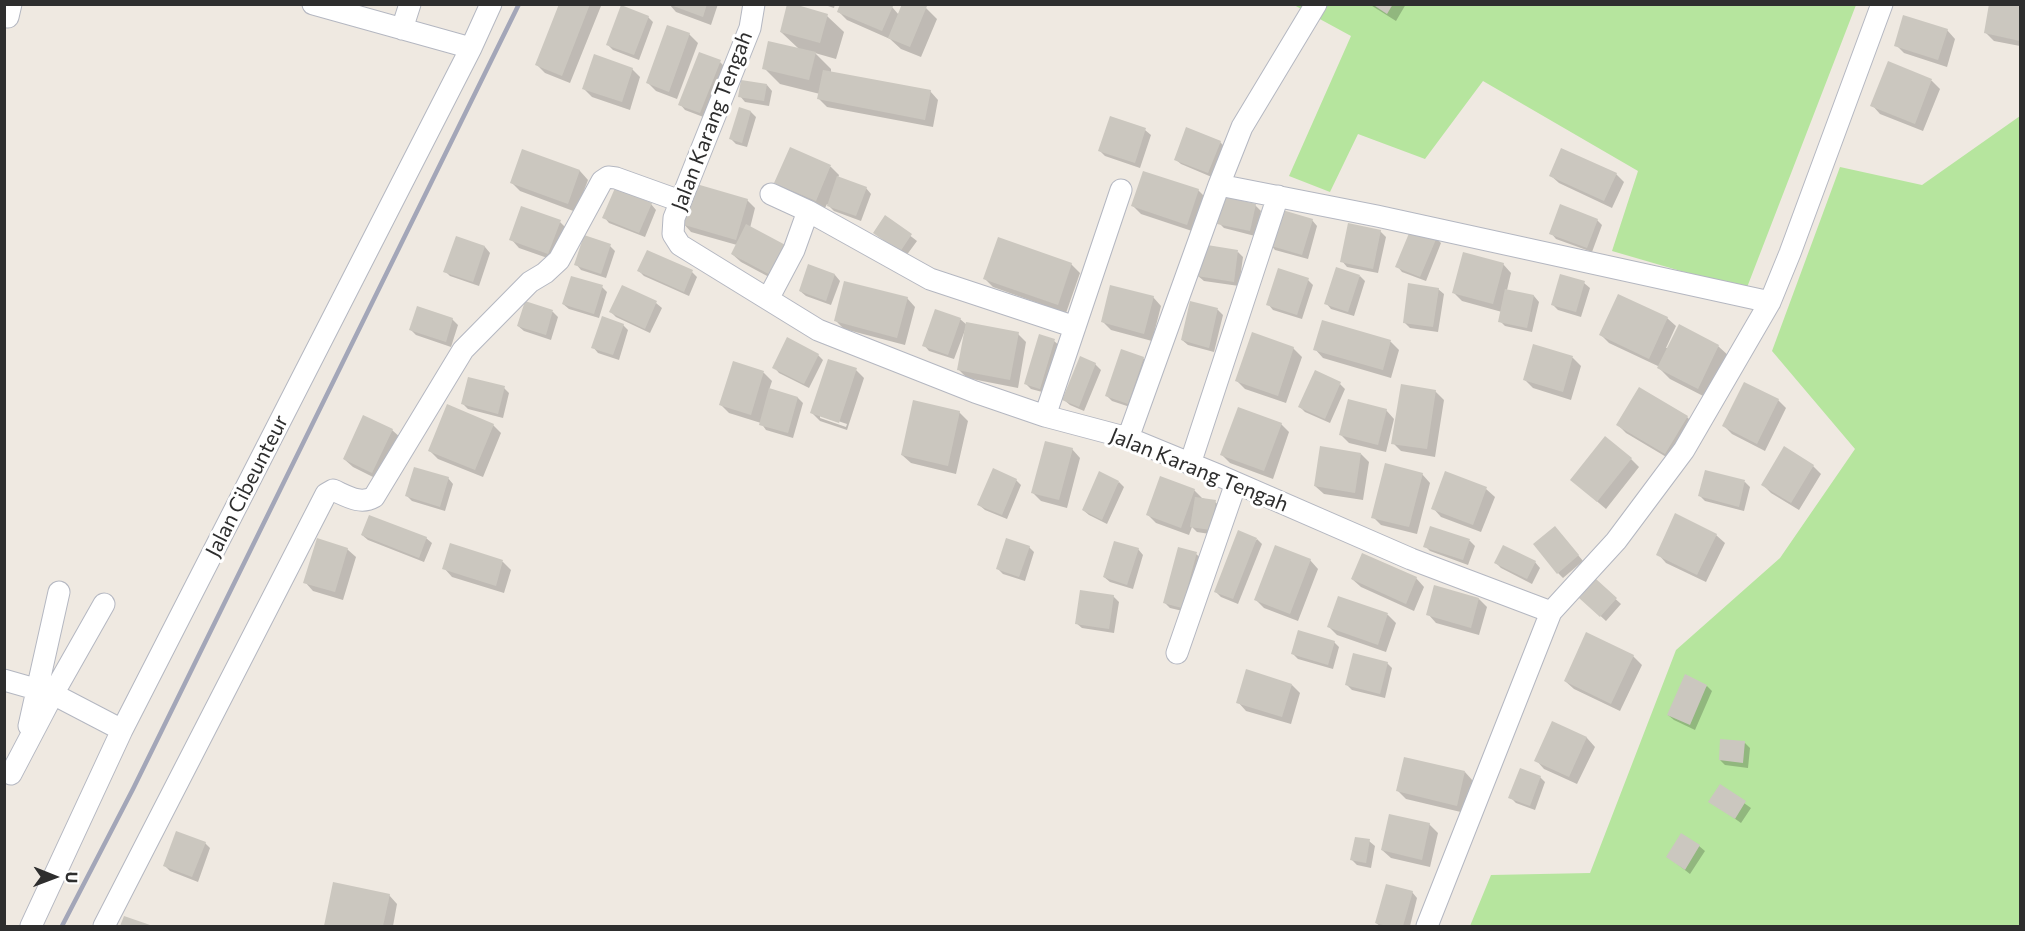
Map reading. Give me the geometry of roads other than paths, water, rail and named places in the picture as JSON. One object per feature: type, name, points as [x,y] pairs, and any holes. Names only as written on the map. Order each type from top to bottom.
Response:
[{"type":"street","points":[[402,29],[410,4]]},
{"type":"street","name":"Jalan Cibeunteur","points":[[31,927],[122,730],[471,48],[491,4]]},
{"type":"street","name":"Jalan Karang Tengah","points":[[754,4],[750,28],[674,218],[673,234],[680,245],[818,330],[975,392],[1045,416],[1128,438],[1411,559],[1551,612]]},
{"type":"street","points":[[1128,438],[1242,127],[1316,4]]},
{"type":"street","points":[[1427,927],[1551,612],[1616,541],[1684,450],[1770,302],[1882,4]]},
{"type":"street","points":[[318,5],[471,48]]},
{"type":"street","points":[[104,927],[326,494],[333,490],[361,501],[374,497],[463,350],[530,282],[559,260],[602,181],[608,177],[615,178],[680,201]]},
{"type":"street","points":[[1219,185],[1770,302]]},
{"type":"street","points":[[1045,416],[1121,190]]},
{"type":"street","points":[[771,194],[808,211],[930,279],[1075,327]]},
{"type":"street","points":[[1190,464],[1278,196]]},
{"type":"street","points":[[768,299],[794,250],[808,211]]},
{"type":"street","points":[[1177,653],[1236,483]]},
{"type":"street","points":[[12,774],[25,747],[44,691],[58,592]]},
{"type":"street","points":[[44,691],[104,604]]},
{"type":"street","points":[[4,680],[44,691],[122,730]]},
{"type":"railway","points":[[62,926],[133,789],[519,4]]}]
